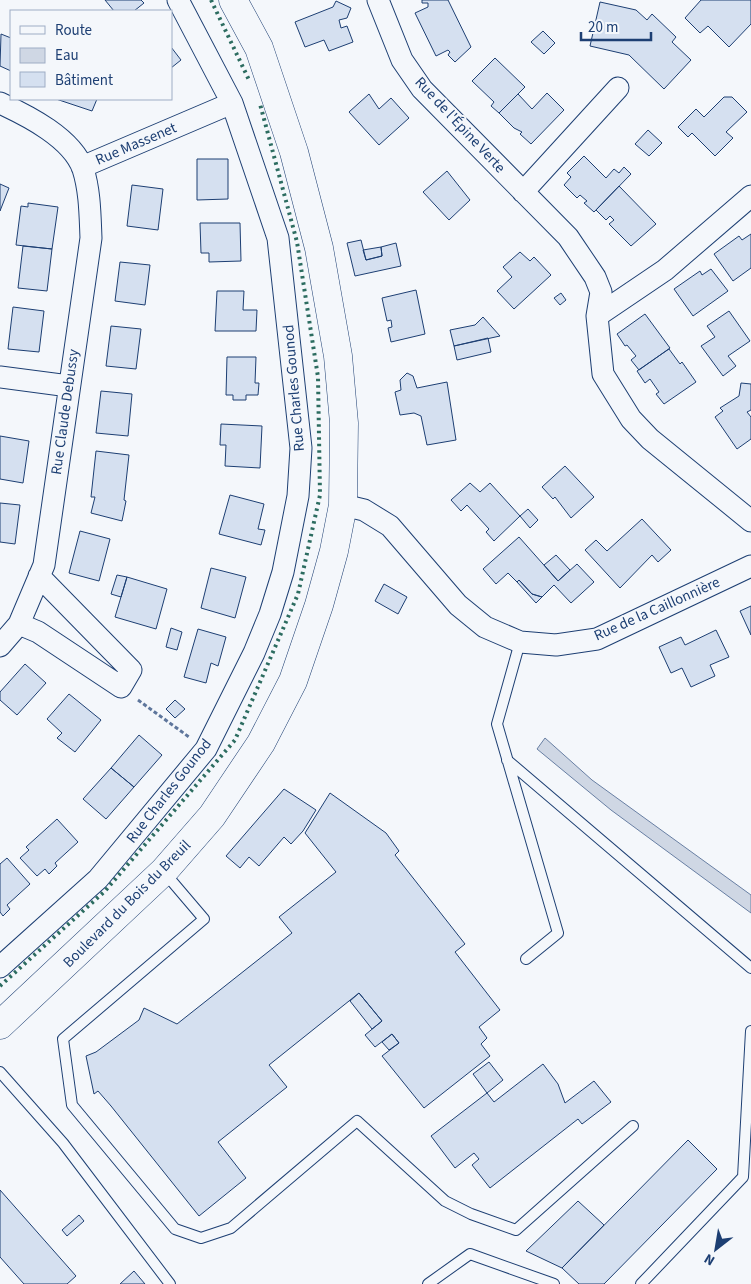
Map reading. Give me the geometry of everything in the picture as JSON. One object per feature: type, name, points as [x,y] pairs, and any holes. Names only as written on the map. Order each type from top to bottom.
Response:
[{"type":"main road","name":"Boulevard du Bois du Breuil","points":[[0,1025],[164,871],[212,816],[261,743],[292,682],[319,605],[343,505],[344,423],[338,356],[319,248],[294,152],[259,48],[233,0]]},
{"type":"street","name":"Rue Charles Gounod","points":[[0,967],[98,880],[206,749],[254,654],[283,572],[298,496],[301,448],[278,238],[232,103],[178,0]]},
{"type":"street","name":"Rue de l'Épine Verte","points":[[378,0],[402,60],[422,88],[568,237],[595,277],[601,292],[597,316],[603,374],[631,419],[650,439],[751,521]]},
{"type":"street","points":[[523,192],[618,88]]},
{"type":"street","name":"Rue Massenet","points":[[0,103],[51,130],[69,148],[82,167],[232,103]]},
{"type":"street","name":"Rue Claude Debussy","points":[[0,646],[19,624],[44,564],[91,238],[87,189],[82,167]]},
{"type":"street","points":[[597,316],[665,270],[751,196]]},
{"type":"street","points":[[0,377],[69,386]]},
{"type":"street","name":"Rue de la Caillonnière","points":[[343,505],[364,510],[390,526],[458,605],[485,627],[520,642],[556,645],[596,639],[751,566]]},
{"type":"street","points":[[19,624],[38,632],[120,687],[131,670],[39,576]]},
{"type":"lane","points":[[520,642],[497,724],[558,933],[526,959]]},
{"type":"lane","points":[[507,760],[751,968]]},
{"type":"lane","points":[[164,871],[204,919],[63,1040],[72,1105],[174,1229],[201,1238],[232,1228],[357,1121],[445,1201],[471,1214],[516,1230],[632,1126]]},
{"type":"lane","points":[[641,1284],[744,1177],[751,1031]]},
{"type":"lane","points":[[0,1072],[63,1142],[170,1284]]},
{"type":"lane","points":[[428,1284],[470,1254],[554,1284]]},
{"type":"path","points":[[120,687],[206,749]]},
{"type":"water","points":[[545,738],[592,780],[751,895],[751,913],[611,810],[537,749]]},
{"type":"building","points":[[105,0],[141,0],[144,3],[135,10],[113,10]]},
{"type":"building","points":[[422,0],[448,0],[471,47],[455,62],[448,55],[450,52],[448,50],[436,56],[415,13],[428,7],[428,3],[422,3]]},
{"type":"building","points":[[701,0],[751,0],[751,24],[729,47],[708,26],[700,33],[685,18]]},
{"type":"building","points":[[336,1],[351,8],[347,18],[339,20],[341,28],[347,26],[353,42],[329,51],[324,40],[305,47],[295,22],[333,7]]},
{"type":"building","points":[[600,2],[636,10],[647,20],[652,14],[676,37],[672,42],[691,60],[664,89],[629,55],[590,46]]},
{"type":"building","points":[[543,31],[555,43],[544,54],[531,42]]},
{"type":"building","points":[[1,34],[10,38],[10,71],[0,66]]},
{"type":"building","points":[[172,48],[181,60],[172,67]]},
{"type":"building","points":[[495,58],[525,87],[499,113],[491,106],[494,102],[472,81]]},
{"type":"building","points":[[547,93],[564,110],[531,144],[520,134],[522,132],[514,128],[499,113],[518,94],[532,109]]},
{"type":"building","points":[[369,94],[379,109],[391,98],[409,118],[379,145],[349,112]]},
{"type":"building","points":[[724,97],[732,97],[747,112],[726,132],[733,138],[715,156],[692,133],[688,137],[678,127],[696,109],[704,117]]},
{"type":"building","points":[[59,100],[97,100],[92,111]]},
{"type":"building","points":[[648,130],[662,143],[649,156],[635,144]]},
{"type":"building","points":[[584,156],[606,178],[614,169],[619,173],[624,167],[631,174],[594,212],[584,203],[587,201],[580,195],[577,198],[564,185],[571,177],[567,173]]},
{"type":"building","points":[[197,159],[228,159],[228,199],[197,200]]},
{"type":"building","points":[[447,171],[470,200],[449,220],[423,192]]},
{"type":"building","points":[[0,184],[9,188],[0,211]]},
{"type":"building","points":[[132,185],[163,189],[158,230],[127,226]]},
{"type":"building","points":[[619,186],[656,224],[631,246],[609,224],[614,220],[610,216],[606,220],[596,210]]},
{"type":"building","points":[[28,203],[58,207],[52,249],[16,245],[21,206],[28,207]]},
{"type":"building","points":[[200,223],[240,223],[241,261],[209,262],[209,253],[201,253]]},
{"type":"building","points":[[751,234],[751,268],[733,281],[714,254],[739,236],[742,240]]},
{"type":"building","points":[[361,240],[366,260],[382,256],[381,247],[396,243],[401,266],[355,276],[347,243]]},
{"type":"building","points":[[23,246],[52,249],[47,291],[18,288]]},
{"type":"building","points":[[381,247],[382,256],[366,260],[363,250]]},
{"type":"building","points":[[520,252],[530,261],[534,257],[551,275],[514,309],[497,291],[512,277],[503,267]]},
{"type":"building","points":[[120,262],[150,265],[145,305],[115,301]]},
{"type":"building","points":[[711,269],[728,291],[693,316],[674,289],[700,271],[702,275]]},
{"type":"building","points":[[416,290],[425,334],[391,342],[388,328],[392,327],[391,320],[387,321],[382,298]]},
{"type":"building","points":[[217,291],[244,291],[243,310],[257,310],[256,331],[215,331]]},
{"type":"building","points":[[561,293],[566,300],[560,305],[554,298]]},
{"type":"building","points":[[13,307],[44,311],[39,352],[8,349]]},
{"type":"building","points":[[729,311],[750,341],[728,356],[736,366],[723,376],[701,346],[715,337],[707,326]]},
{"type":"building","points":[[645,314],[670,348],[639,370],[631,360],[636,356],[627,345],[625,346],[617,334]]},
{"type":"building","points":[[483,317],[500,336],[454,346],[450,330],[475,325]]},
{"type":"building","points":[[111,326],[141,329],[136,369],[106,366]]},
{"type":"building","points":[[488,338],[491,352],[457,360],[454,346]]},
{"type":"building","points":[[669,349],[680,364],[682,362],[696,382],[664,404],[656,394],[659,392],[650,379],[645,383],[637,371]]},
{"type":"building","points":[[227,357],[256,357],[255,383],[259,383],[258,395],[246,395],[246,400],[233,400],[233,395],[226,395]]},
{"type":"building","points":[[407,373],[413,376],[417,388],[447,382],[456,440],[427,445],[421,416],[414,413],[400,415],[395,392],[401,390],[400,380]]},
{"type":"building","points":[[741,383],[751,384],[751,410],[747,412],[751,417],[751,439],[737,449],[715,417],[723,411],[720,408],[739,396]]},
{"type":"building","points":[[101,391],[132,394],[128,436],[96,433]]},
{"type":"building","points":[[221,424],[262,426],[260,468],[225,466],[226,445],[220,445]]},
{"type":"building","points":[[0,436],[29,441],[23,483],[0,479]]},
{"type":"building","points":[[96,451],[129,455],[124,500],[126,501],[122,521],[91,513],[95,497],[91,497]]},
{"type":"building","points":[[565,466],[594,497],[571,518],[555,497],[553,499],[542,487]]},
{"type":"building","points":[[470,483],[480,492],[490,483],[520,516],[494,541],[486,532],[489,529],[467,505],[461,511],[451,500]]},
{"type":"building","points":[[230,495],[264,504],[258,529],[265,530],[261,545],[219,534]]},
{"type":"building","points":[[0,503],[20,505],[15,544],[0,542]]},
{"type":"building","points":[[528,509],[538,520],[530,528],[520,516]]},
{"type":"building","points":[[642,519],[671,550],[658,562],[652,555],[620,588],[585,550],[596,540],[607,551]]},
{"type":"building","points":[[80,531],[110,539],[99,581],[69,573]]},
{"type":"building","points":[[519,537],[558,581],[577,564],[594,582],[571,603],[554,585],[542,597],[532,594],[519,580],[517,582],[508,573],[496,584],[483,569]]},
{"type":"building","points":[[556,555],[570,570],[558,581],[544,565]]},
{"type":"building","points":[[211,568],[246,577],[235,618],[201,608]]},
{"type":"building","points":[[117,575],[127,577],[121,597],[111,594]]},
{"type":"building","points":[[127,577],[167,589],[156,629],[115,617]]},
{"type":"building","points":[[519,580],[532,594],[542,597],[536,603],[517,582]]},
{"type":"building","points":[[384,584],[407,597],[398,614],[375,601]]},
{"type":"building","points":[[751,606],[751,635],[740,611]]},
{"type":"building","points":[[171,628],[182,632],[177,650],[166,647]]},
{"type":"building","points":[[198,629],[226,637],[218,666],[211,663],[206,683],[184,677]]},
{"type":"building","points":[[716,630],[729,657],[710,665],[715,676],[691,687],[682,668],[671,673],[659,647],[681,637],[685,645]]},
{"type":"building","points":[[25,664],[46,683],[17,715],[0,700],[0,692]]},
{"type":"building","points":[[69,694],[101,720],[75,752],[57,738],[62,733],[47,719]]},
{"type":"building","points":[[175,700],[185,709],[175,718],[166,709]]},
{"type":"building","points":[[139,735],[162,755],[134,787],[111,768]]},
{"type":"building","points":[[111,768],[134,787],[106,819],[83,799]]},
{"type":"building","points":[[284,789],[316,810],[303,831],[291,844],[284,837],[259,866],[249,857],[240,868],[226,856]]},
{"type":"building","points":[[330,793],[386,833],[399,851],[395,855],[465,944],[455,952],[500,1010],[479,1027],[487,1038],[481,1044],[490,1056],[424,1108],[382,1056],[399,1043],[392,1034],[375,1047],[365,1035],[382,1021],[359,993],[269,1065],[287,1087],[218,1142],[246,1178],[199,1216],[111,1106],[98,1091],[94,1094],[86,1056],[96,1052],[139,1020],[144,1008],[177,1024],[292,933],[279,917],[336,872],[305,833]]},
{"type":"building","points":[[57,819],[78,842],[55,863],[57,866],[49,874],[45,869],[37,876],[20,858],[29,850],[26,847]]},
{"type":"building","points":[[7,858],[30,884],[7,905],[10,909],[3,916],[0,912],[0,864]]},
{"type":"building","points":[[359,993],[382,1021],[372,1029],[350,1001]]},
{"type":"building","points":[[392,1034],[399,1043],[389,1050],[382,1042]]},
{"type":"building","points":[[489,1062],[503,1080],[487,1093],[473,1074]]},
{"type":"building","points":[[543,1064],[558,1084],[565,1103],[594,1081],[611,1102],[582,1124],[578,1119],[490,1188],[472,1165],[479,1159],[474,1153],[455,1168],[431,1136],[487,1093],[494,1102]]},
{"type":"building","points":[[688,1140],[717,1169],[604,1284],[579,1284],[562,1268]]},
{"type":"building","points":[[0,1190],[76,1276],[67,1284],[24,1284],[0,1257]]},
{"type":"building","points":[[578,1201],[604,1225],[562,1268],[526,1251]]},
{"type":"building","points":[[79,1215],[84,1221],[67,1236],[62,1230]]},
{"type":"building","points":[[134,1271],[145,1284],[120,1284]]},
{"type":"hedge","points":[[211,0],[249,80]]},
{"type":"hedge","points":[[0,986],[105,891],[235,740],[298,594],[320,495],[318,377],[297,242],[260,104]]}]
